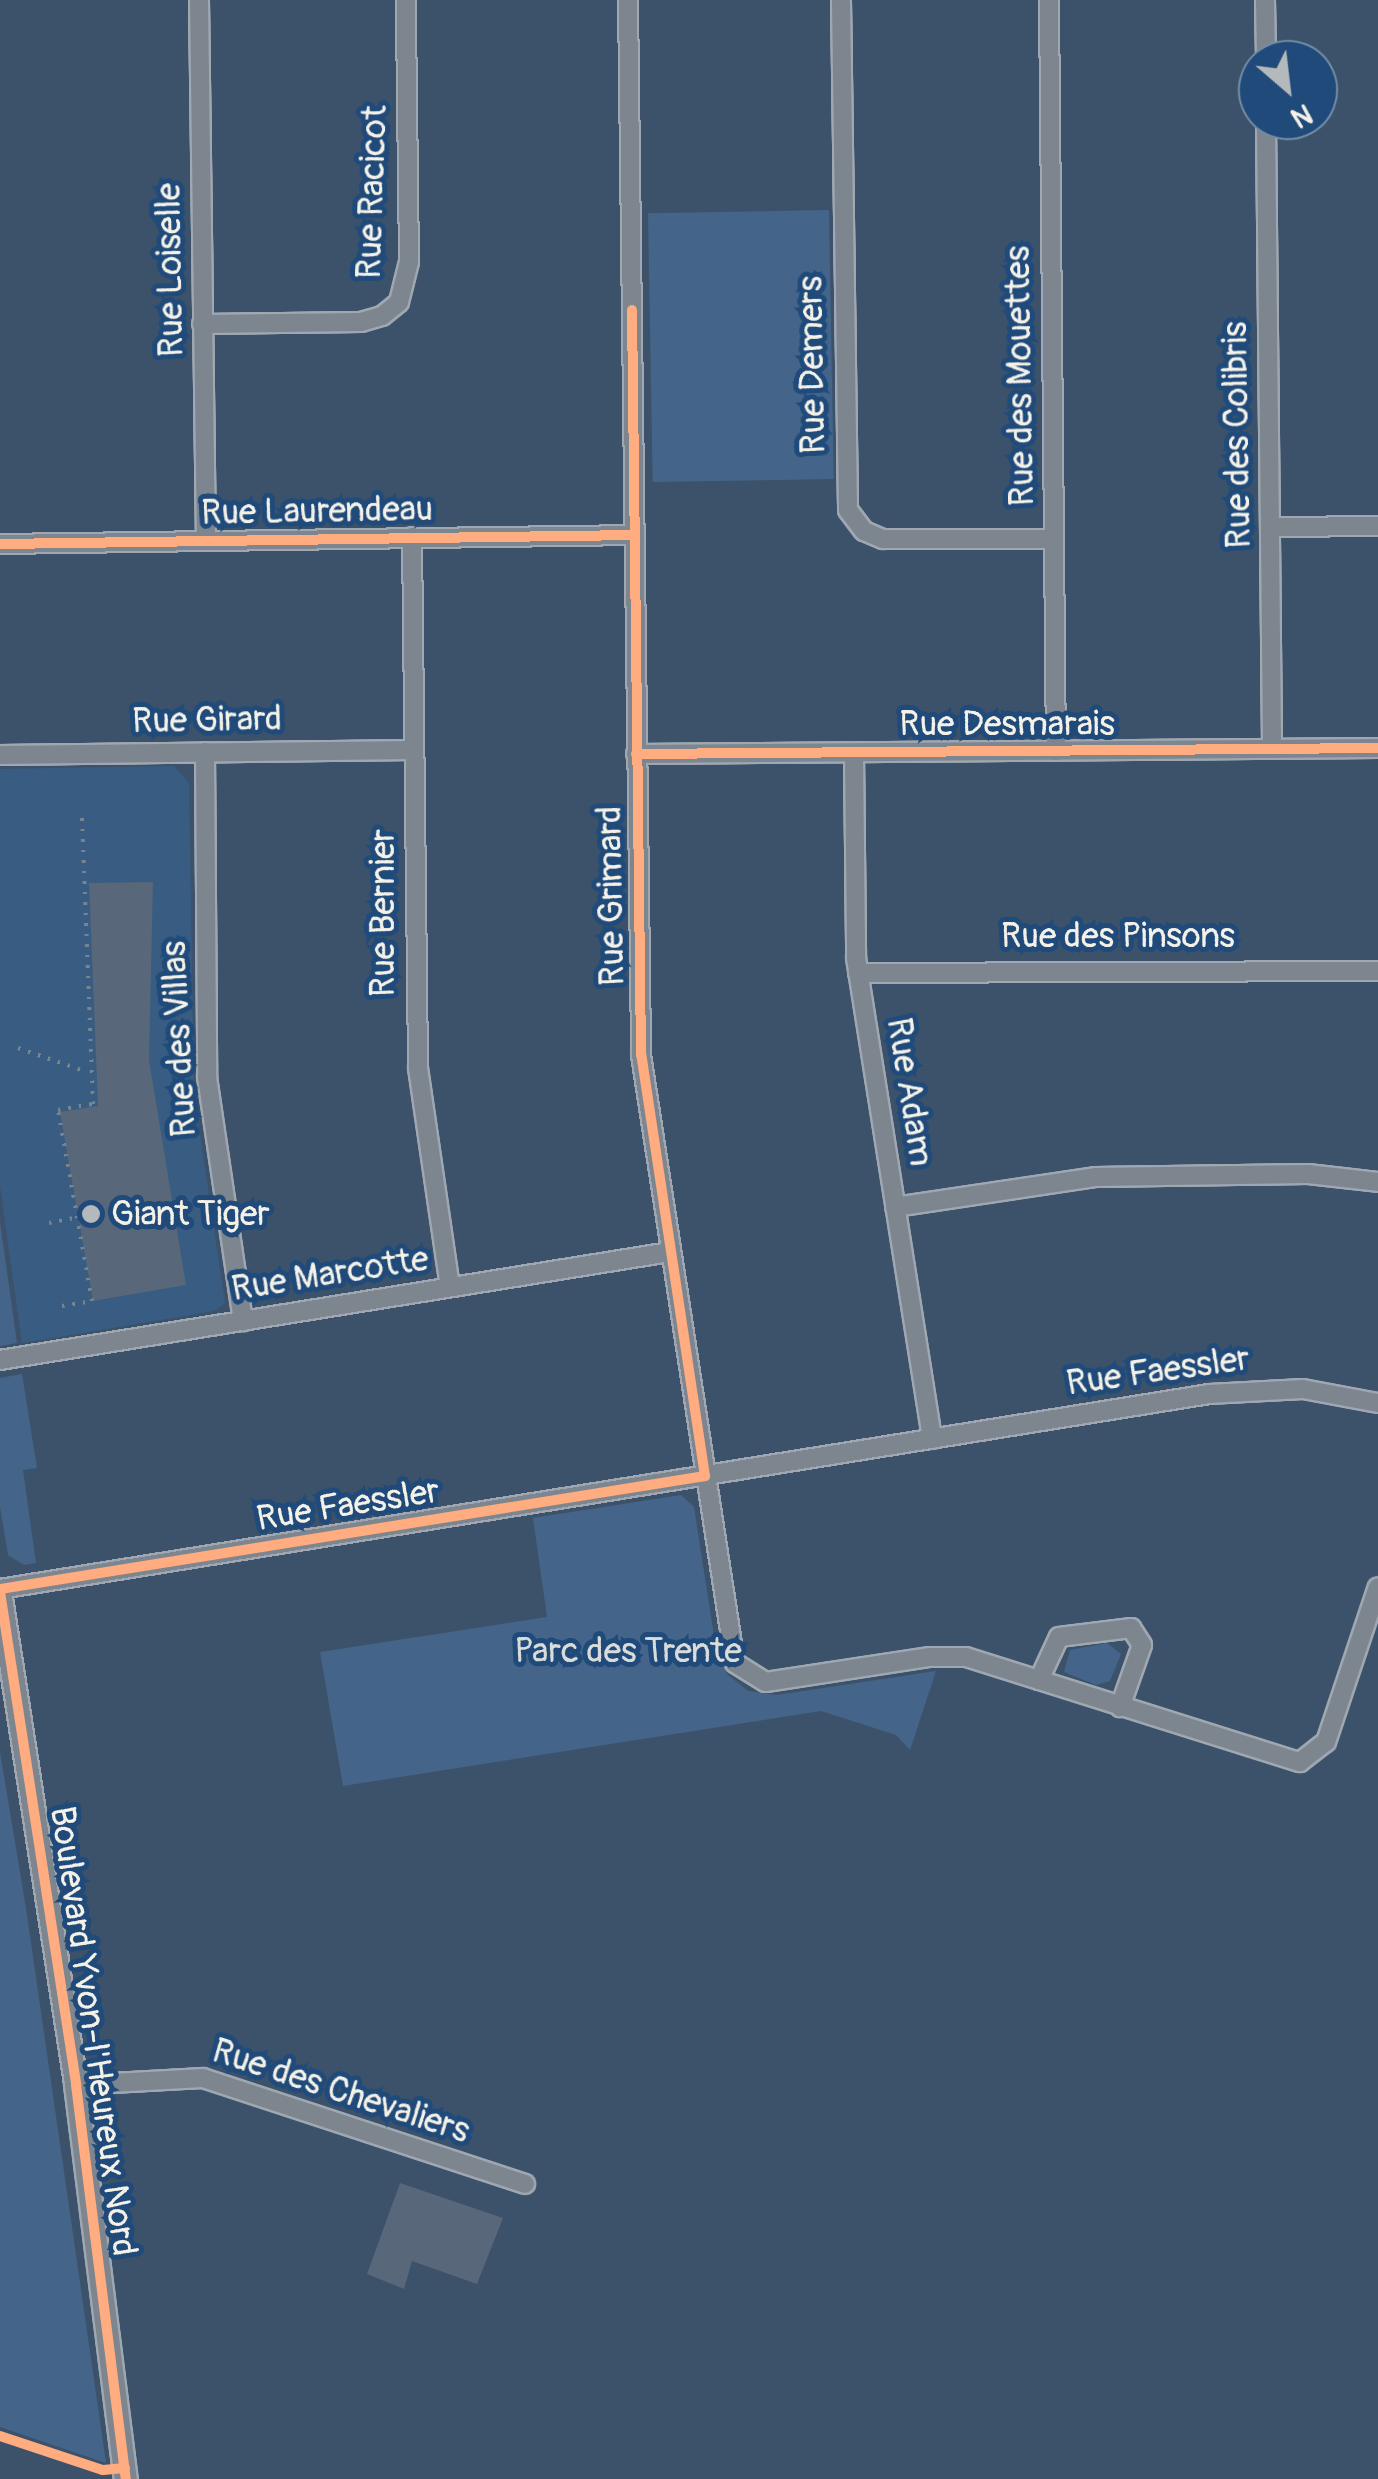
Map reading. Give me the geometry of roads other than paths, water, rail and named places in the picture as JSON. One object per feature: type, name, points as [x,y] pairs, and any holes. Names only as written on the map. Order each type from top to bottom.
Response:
[{"type":"street","name":"Rue Loiselle","points":[[199,0],[206,540]]},
{"type":"street","name":"Rue Racicot","points":[[202,324],[361,322],[382,316],[399,302],[409,262],[406,0]]},
{"type":"street","name":"Rue Grimard","points":[[628,0],[642,1055],[731,1650],[748,1676],[779,1680],[948,1655],[1039,1680]]},
{"type":"street","name":"Rue Demers","points":[[841,0],[848,510],[864,531],[883,539],[1054,539]]},
{"type":"street","name":"Rue des Mouettes","points":[[1050,0],[1056,751]]},
{"type":"street","points":[[1265,0],[1266,40]]},
{"type":"street","name":"Rue des Colibris","points":[[1266,140],[1272,749]]},
{"type":"street","points":[[1271,527],[1378,526]]},
{"type":"street","name":"Rue Laurendeau","points":[[0,544],[634,535]]},
{"type":"street","name":"Rue Bernier","points":[[412,537],[418,1068],[450,1287]]},
{"type":"street","name":"Rue Desmarais","points":[[636,754],[1378,748]]},
{"type":"street","name":"Rue Girard","points":[[0,755],[414,750]]},
{"type":"street","name":"Rue des Villas","points":[[205,752],[207,1078],[244,1321]]},
{"type":"street","name":"Rue Adam","points":[[854,753],[858,972],[932,1439]]},
{"type":"street","name":"Rue des Pinsons","points":[[858,972],[1378,971]]},
{"type":"street","points":[[896,1208],[1095,1178],[1308,1174],[1378,1182]]},
{"type":"street","name":"Rue Marcotte","points":[[0,1360],[670,1252]]},
{"type":"street","name":"Rue Faessler","points":[[0,1590],[1248,1390],[1325,1391],[1378,1403]]},
{"type":"street","points":[[1120,1707],[1142,1645],[1131,1628],[1059,1637],[1039,1680],[1280,1761],[1306,1760],[1329,1736],[1378,1586]]},
{"type":"street","name":"Boulevard Yvon-l'Heureux Nord","points":[[0,1590],[76,2085],[126,2479]]},
{"type":"street","name":"Rue des Chevaliers","points":[[76,2085],[203,2078],[525,2184]]},
{"type":"place","name":"Giant Tiger","points":[[91,1214]]},
{"type":"park label","name":"Parc des Trente","points":[[628,1651]]}]
